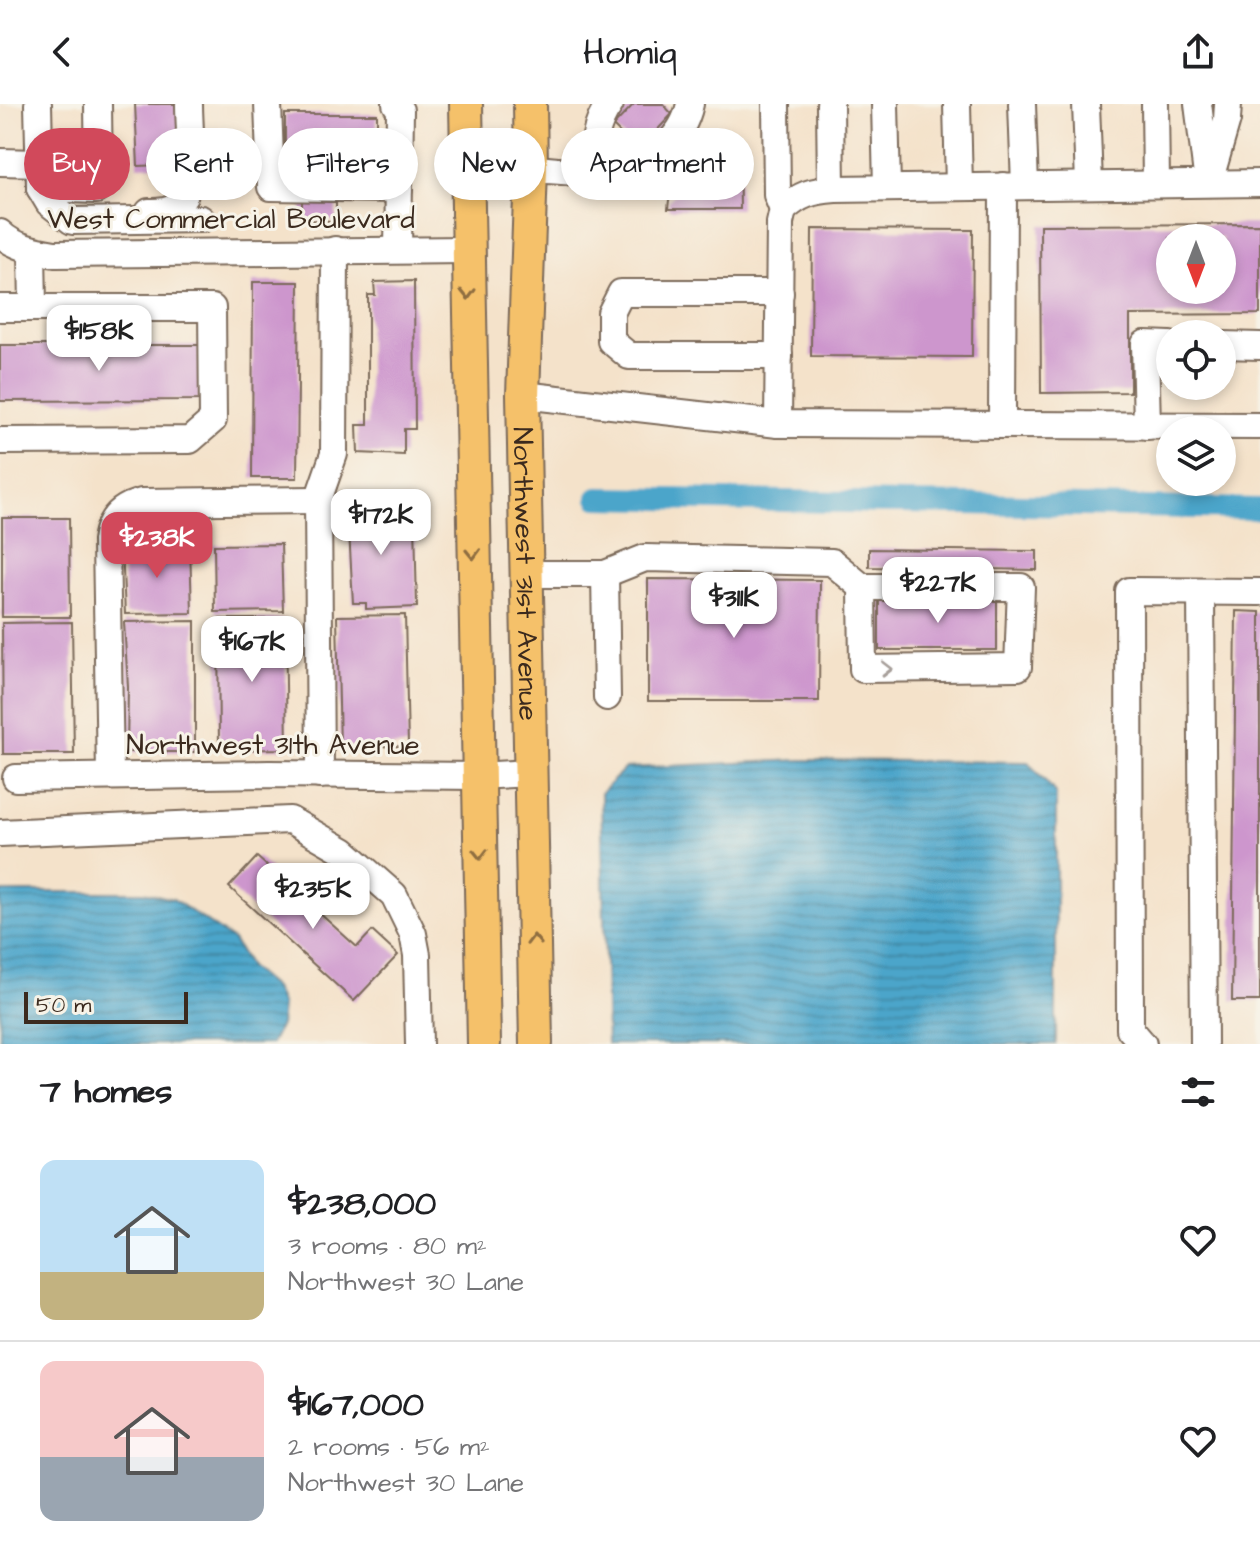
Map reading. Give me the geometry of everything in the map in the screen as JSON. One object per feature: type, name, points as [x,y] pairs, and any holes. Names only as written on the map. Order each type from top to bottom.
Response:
[{"type":"main road","name":"Northwest 31st Avenue","points":[[466,104],[484,1044]]},
{"type":"main road","name":"Northwest 31st Avenue","points":[[530,104],[530,128]]},
{"type":"main road","name":"Northwest 31st Avenue","points":[[530,200],[523,395],[536,1044]]},
{"type":"street","points":[[38,104],[38,128]]},
{"type":"street","points":[[98,104],[98,128]]},
{"type":"street","points":[[66,200],[74,208],[91,212],[166,212],[180,203],[190,170],[189,104]]},
{"type":"street","points":[[200,252],[202,104]]},
{"type":"street","points":[[268,104],[271,187],[278,187]]},
{"type":"street","points":[[396,104],[400,110],[400,128]]},
{"type":"street","points":[[597,128],[599,118],[610,104]]},
{"type":"street","points":[[681,128],[686,122],[690,104]]},
{"type":"street","points":[[776,104],[777,195],[783,210]]},
{"type":"street","points":[[830,104],[831,189]]},
{"type":"street","points":[[885,104],[887,188]]},
{"type":"street","points":[[957,104],[959,187]]},
{"type":"street","points":[[1002,425],[1014,186],[1022,104]]},
{"type":"street","points":[[1086,104],[1089,184]]},
{"type":"street","points":[[1155,104],[1156,183]]},
{"type":"street","points":[[1198,104],[1209,182]]},
{"type":"street","points":[[1209,182],[1227,120],[1228,104]]},
{"type":"street","points":[[0,162],[24,170]]},
{"type":"street","points":[[778,424],[780,223],[783,210],[807,192],[831,189],[1260,183]]},
{"type":"street","points":[[48,200],[72,221],[201,219]]},
{"type":"street","points":[[398,250],[399,200]]},
{"type":"street","name":"West Commercial Boulevard","points":[[0,233],[32,250],[55,254],[467,250]]},
{"type":"street","points":[[32,250],[33,307]]},
{"type":"street","points":[[320,775],[318,500],[334,454],[335,250]]},
{"type":"street","points":[[779,356],[629,356],[611,341],[611,313],[621,293],[780,293]]},
{"type":"street","points":[[0,308],[212,308],[213,420],[190,440],[0,441]]},
{"type":"street","points":[[1147,426],[1145,344],[1156,344]]},
{"type":"street","points":[[1236,345],[1260,346]]},
{"type":"street","points":[[523,395],[778,424],[1260,426]]},
{"type":"street","points":[[110,775],[106,541],[111,520],[128,505],[142,502],[318,500]]},
{"type":"street","points":[[526,574],[605,574],[645,558],[832,562],[862,587],[1021,587],[1018,667],[863,669],[862,587]]},
{"type":"street","points":[[605,574],[607,697]]},
{"type":"street","points":[[1143,1044],[1130,1029],[1129,591],[1260,592]]},
{"type":"street","points":[[1201,592],[1204,1044]]},
{"type":"street","name":"Northwest 31th Avenue","points":[[16,778],[110,775],[478,776],[530,773]]},
{"type":"street","points":[[0,833],[290,820],[344,851],[394,895],[413,934],[417,955],[419,1044]]},
{"type":"water","points":[[801,760],[1028,762],[1056,793],[1056,1044],[607,1044],[601,793],[625,768]]},
{"type":"water","points":[[0,892],[143,892],[173,899],[233,940],[249,967],[274,988],[282,1006],[280,1025],[271,1044],[0,1044]]},
{"type":"building","points":[[135,104],[182,104],[183,128],[146,128],[146,166],[138,166]]},
{"type":"building","points":[[634,104],[663,104],[672,114],[659,128],[613,126]]},
{"type":"building","points":[[285,114],[377,114],[377,128],[285,128]]},
{"type":"building","points":[[302,200],[336,200],[336,221],[302,220]]},
{"type":"building","points":[[669,200],[740,200],[740,209],[668,209]]},
{"type":"building","points":[[1156,224],[1156,304],[1236,304],[1236,224],[1260,224],[1260,314],[1130,315],[1130,392],[1041,393],[1040,225]]},
{"type":"building","points":[[812,229],[973,230],[972,357],[811,356]]},
{"type":"building","points":[[414,281],[415,429],[404,429],[404,455],[358,453],[357,425],[368,425],[368,295],[375,295],[374,282]]},
{"type":"building","points":[[253,282],[299,282],[297,478],[252,478]]},
{"type":"building","points":[[0,345],[199,345],[199,400],[0,401]]},
{"type":"building","points":[[399,507],[399,522],[415,522],[417,607],[366,609],[366,603],[353,603],[349,530],[334,530],[334,514],[348,514],[348,509]]},
{"type":"building","points":[[2,518],[69,518],[70,617],[2,617]]},
{"type":"building","points":[[281,544],[283,611],[215,612],[214,545]]},
{"type":"building","points":[[190,546],[192,613],[125,614],[122,547]]},
{"type":"building","points":[[869,549],[1037,551],[1037,570],[869,567]]},
{"type":"building","points":[[648,579],[820,580],[819,701],[648,701]]},
{"type":"building","points":[[997,600],[997,650],[879,650],[879,601]]},
{"type":"building","points":[[1236,611],[1260,612],[1260,1001],[1232,1001]]},
{"type":"building","points":[[405,615],[408,746],[340,747],[337,616]]},
{"type":"building","points":[[218,619],[285,619],[287,749],[219,750]]},
{"type":"building","points":[[195,621],[195,752],[127,752],[128,687],[124,622]]},
{"type":"building","points":[[72,622],[74,754],[3,754],[2,623]]},
{"type":"building","points":[[257,857],[357,947],[372,931],[398,955],[354,1001],[229,887]]},
{"type":"waterway","points":[[598,498],[1260,509]]}]
